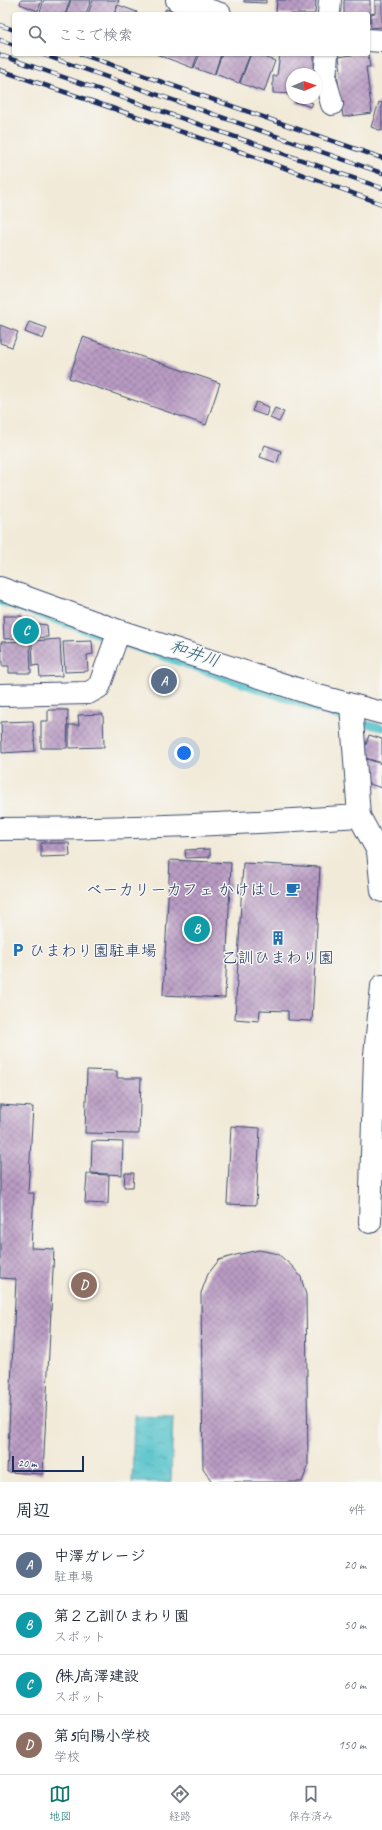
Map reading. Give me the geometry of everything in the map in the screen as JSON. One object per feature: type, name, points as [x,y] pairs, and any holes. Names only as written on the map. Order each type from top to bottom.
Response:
[{"type":"street","points":[[177,0],[214,12]]},
{"type":"street","points":[[330,0],[330,12]]},
{"type":"street","points":[[370,40],[382,41]]},
{"type":"street","points":[[327,56],[325,79],[332,104]]},
{"type":"street","points":[[0,588],[119,631],[315,695],[382,713]]},
{"type":"street","points":[[1,695],[88,692],[99,686],[119,631]]},
{"type":"street","points":[[351,705],[359,816],[378,851],[382,891]]},
{"type":"street","points":[[0,829],[69,829],[268,822],[359,816]]},
{"type":"street","points":[[370,1222],[377,1160],[375,1055],[381,1008],[382,986]]},
{"type":"water","points":[[134,1415],[173,1416],[171,1482],[132,1482]]},
{"type":"building","points":[[21,0],[42,0],[38,11],[20,4]]},
{"type":"building","points":[[44,0],[70,0],[66,12],[40,12]]},
{"type":"building","points":[[71,0],[91,0],[87,12],[67,12]]},
{"type":"building","points":[[93,0],[119,0],[115,12],[89,12]]},
{"type":"building","points":[[244,0],[266,0],[266,3],[244,2]]},
{"type":"building","points":[[277,0],[316,0],[315,12],[276,12]]},
{"type":"building","points":[[344,0],[370,0],[370,12],[344,12]]},
{"type":"building","points":[[375,0],[382,0],[382,27],[371,28],[371,14],[375,13]]},
{"type":"building","points":[[118,5],[137,12],[116,12]]},
{"type":"building","points":[[166,9],[174,12],[165,12]]},
{"type":"building","points":[[161,56],[197,56],[193,68]]},
{"type":"building","points":[[199,56],[220,56],[214,75],[194,68]]},
{"type":"building","points":[[221,56],[249,56],[239,83],[215,74]]},
{"type":"building","points":[[250,56],[262,56],[275,61],[264,92],[240,83]]},
{"type":"building","points":[[280,56],[314,56],[314,68],[286,68],[286,94],[273,93],[273,76],[277,76]]},
{"type":"building","points":[[368,56],[370,67],[366,67],[372,113],[343,117],[337,72],[341,71],[339,57]]},
{"type":"building","points":[[379,102],[382,103],[382,131],[371,127]]},
{"type":"building","points":[[301,104],[312,104],[311,107]]},
{"type":"building","points":[[29,322],[47,328],[43,339],[25,332]]},
{"type":"building","points":[[0,325],[18,332],[12,347],[0,343]]},
{"type":"building","points":[[83,337],[220,383],[206,425],[69,378]]},
{"type":"building","points":[[256,402],[269,407],[266,416],[252,411]]},
{"type":"building","points":[[275,408],[284,412],[279,422],[270,418]]},
{"type":"building","points":[[265,445],[281,451],[277,463],[260,457]]},
{"type":"building","points":[[3,616],[22,616],[22,619],[30,619],[30,623],[47,625],[48,637],[4,639]]},
{"type":"building","points":[[60,639],[62,676],[40,677],[39,665],[33,666],[32,641]]},
{"type":"building","points":[[30,641],[31,673],[9,673],[9,666],[2,666],[1,642]]},
{"type":"building","points":[[92,641],[93,654],[87,655],[88,671],[65,672],[63,642]]},
{"type":"building","points":[[48,710],[68,710],[67,748],[41,748],[41,721],[48,721]]},
{"type":"building","points":[[103,714],[104,747],[69,748],[69,725],[79,725],[78,715]]},
{"type":"building","points":[[33,721],[35,751],[2,753],[1,722]]},
{"type":"building","points":[[369,735],[382,739],[382,763],[362,757]]},
{"type":"building","points":[[367,759],[382,764],[382,788],[360,781]]},
{"type":"building","points":[[41,843],[69,843],[70,856],[41,857]]},
{"type":"building","points":[[210,849],[210,857],[186,858],[185,850]]},
{"type":"building","points":[[170,860],[231,863],[225,998],[163,995]]},
{"type":"building","name":"乙訓ひまわり園","points":[[243,863],[320,867],[312,1021],[288,1020],[288,1011],[260,1010],[259,1021],[235,1019]]},
{"type":"building","points":[[87,1070],[117,1071],[117,1078],[141,1078],[139,1134],[85,1133]]},
{"type":"building","points":[[0,1105],[33,1107],[28,1193],[34,1193],[31,1248],[54,1249],[43,1474],[7,1472],[16,1279],[0,1278]]},
{"type":"building","points":[[231,1126],[260,1128],[256,1205],[227,1204]]},
{"type":"building","points":[[92,1141],[123,1142],[122,1175],[91,1173]]},
{"type":"building","points":[[125,1173],[134,1173],[133,1187],[124,1187]]},
{"type":"building","points":[[87,1174],[109,1175],[108,1204],[85,1203]]},
{"type":"building","points":[[259,1250],[278,1254],[293,1267],[301,1277],[306,1295],[308,1466],[302,1482],[212,1482],[203,1468],[201,1293],[208,1274],[219,1260]]},
{"type":"waterway","name":"和井川","points":[[0,602],[110,639]]},
{"type":"waterway","name":"和井川","points":[[125,644],[336,716],[382,728]]},
{"type":"railway","points":[[0,25],[12,29]]},
{"type":"railway","points":[[0,40],[12,44]]},
{"type":"railway","points":[[0,55],[382,188]]},
{"type":"railway","points":[[47,56],[382,173]]},
{"type":"railway","points":[[87,56],[382,158]]},
{"type":"railway","points":[[0,70],[244,153],[382,204]]},
{"type":"place","name":"(株)高澤建設","points":[[26,631]]},
{"type":"place","name":"中澤ガレージ","points":[[164,681]]},
{"type":"place","name":"ベーカリーカフェ かけはし","points":[[293,889]]},
{"type":"place","name":"第２乙訓ひまわり園","points":[[197,929]]},
{"type":"place","name":"乙訓ひまわり園","points":[[278,938]]},
{"type":"place","name":"ひまわり園駐車場","points":[[18,950]]},
{"type":"place","name":"第5向陽小学校","points":[[84,1285]]}]
